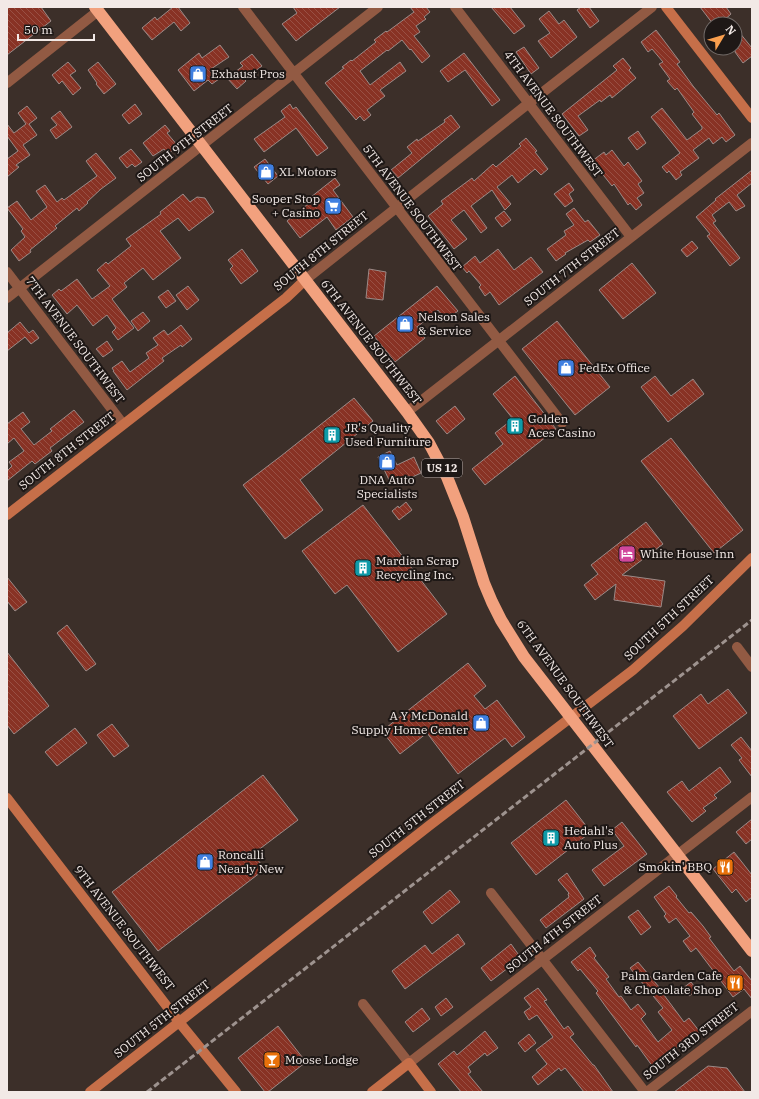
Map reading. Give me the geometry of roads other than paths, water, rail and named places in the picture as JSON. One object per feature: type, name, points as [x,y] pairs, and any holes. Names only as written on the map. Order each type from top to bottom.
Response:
[{"type":"highway","name":"6TH AVENUE SOUTHWEST","points":[[99,8],[201,146],[408,412],[429,443],[447,477],[463,517],[484,583],[501,620],[524,657],[752,951]]},
{"type":"street","name":"5TH AVENUE SOUTHWEST","points":[[242,7],[562,423]]},
{"type":"street","name":"SOUTH 9TH STREET","points":[[7,298],[378,7]]},
{"type":"street","name":"4TH AVENUE SOUTHWEST","points":[[455,7],[631,237]]},
{"type":"street","name":"SOUTH 8TH STREET","points":[[7,515],[286,298],[305,280],[396,207],[652,7]]},
{"type":"street","points":[[666,7],[752,118]]},
{"type":"street","points":[[7,83],[99,8]]},
{"type":"street","name":"SOUTH 7TH STREET","points":[[408,412],[752,143]]},
{"type":"street","name":"7TH AVENUE SOUTHWEST","points":[[7,272],[123,424]]},
{"type":"street","name":"SOUTH 5TH STREET","points":[[90,1092],[502,769],[633,670],[683,626],[752,558]]},
{"type":"street","points":[[737,647],[752,667]]},
{"type":"street","name":"SOUTH 4TH STREET","points":[[372,1092],[752,797]]},
{"type":"street","name":"9TH AVENUE SOUTHWEST","points":[[7,798],[179,1022],[236,1092]]},
{"type":"street","points":[[490,893],[646,1092]]},
{"type":"street","points":[[363,1004],[431,1092]]},
{"type":"street","name":"SOUTH 3RD STREET","points":[[646,1092],[752,1011]]},
{"type":"railway","points":[[147,1092],[752,620]]},
{"type":"place","name":"Exhaust Pros","points":[[198,74]]},
{"type":"place","name":"XL Motors","points":[[266,172]]},
{"type":"place","name":"Sooper Stop + Casino","points":[[333,206]]},
{"type":"place","name":"Nelson Sales & Service","points":[[405,324]]},
{"type":"place","name":"FedEx Office","points":[[566,368]]},
{"type":"place","name":"Golden Aces Casino","points":[[515,426]]},
{"type":"place","name":"JR's Quality Used Furniture","points":[[332,435]]},
{"type":"place","name":"DNA Auto Specialists","points":[[387,462]]},
{"type":"place","name":"White House Inn","points":[[627,554]]},
{"type":"place","name":"Mardian Scrap Recycling Inc.","points":[[363,568]]},
{"type":"place","name":"A Y McDonald Supply Home Center","points":[[481,723]]},
{"type":"place","name":"Hedahl's Auto Plus","points":[[551,838]]},
{"type":"place","name":"Roncalli Nearly New","points":[[205,862]]},
{"type":"place","name":"Smokin' BBQ","points":[[725,867]]},
{"type":"place","name":"Palm Garden Cafe & Chocolate Shop","points":[[735,983]]},
{"type":"place","name":"Moose Lodge","points":[[272,1060]]}]
